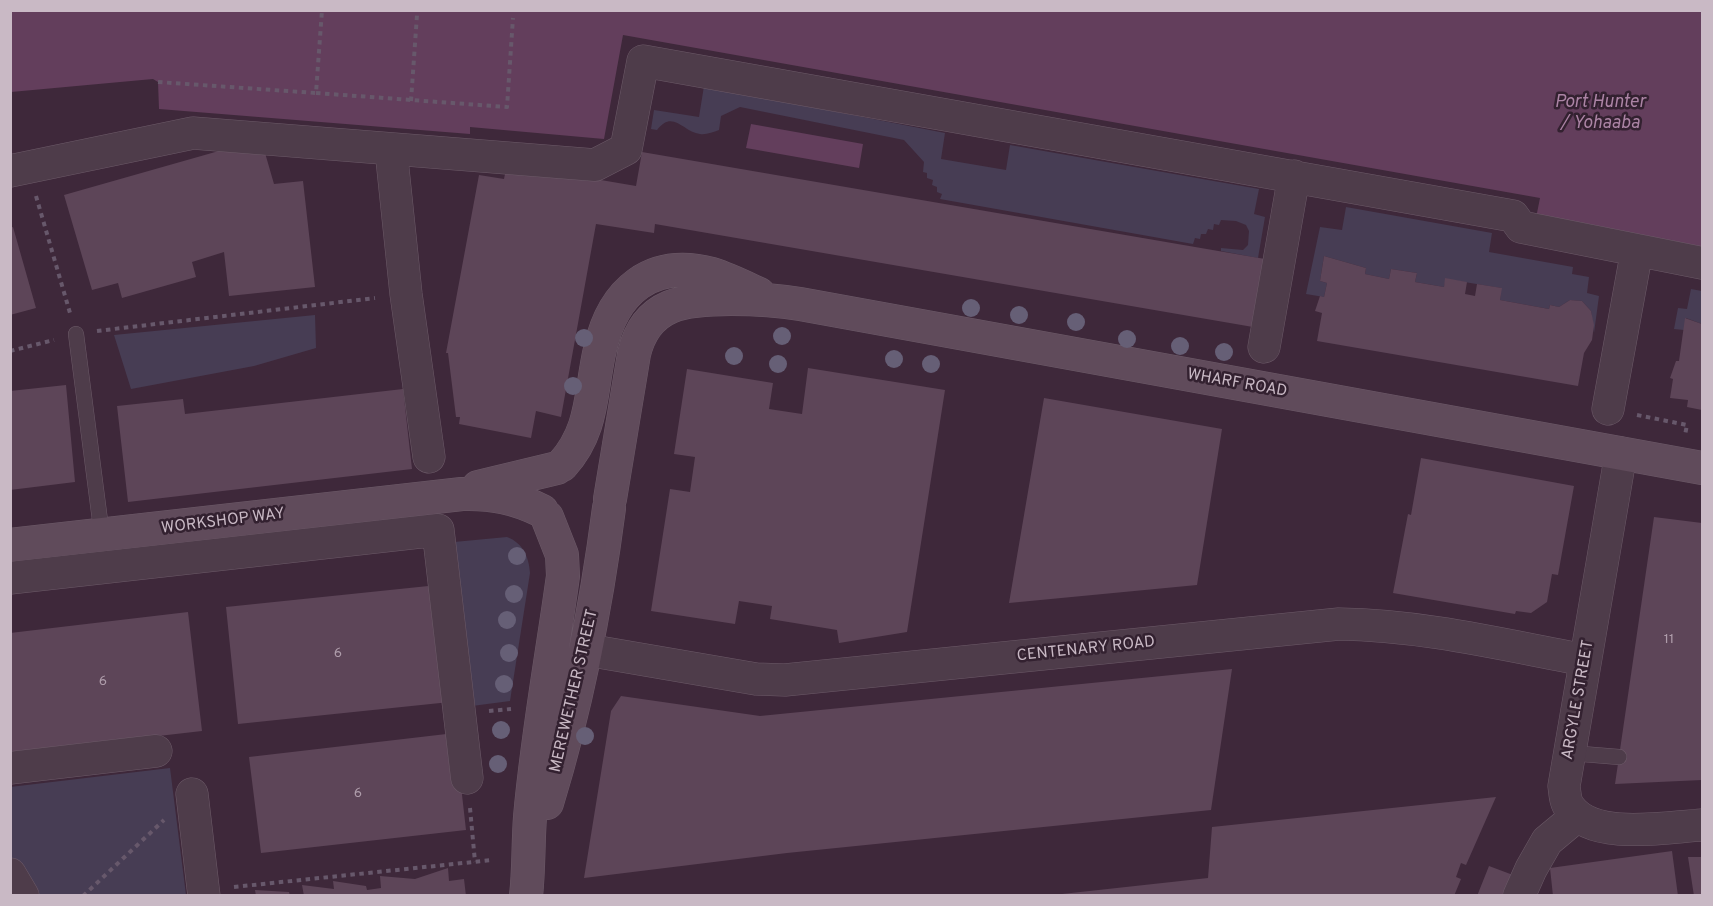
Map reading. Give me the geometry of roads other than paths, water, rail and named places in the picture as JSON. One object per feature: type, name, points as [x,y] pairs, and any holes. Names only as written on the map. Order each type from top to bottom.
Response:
[{"type":"main road","points":[[559,466],[576,461],[596,467],[607,479],[610,503],[604,518],[598,524],[583,531],[564,529],[544,514],[540,502],[542,485],[546,477],[574,451],[587,422],[599,352],[609,320],[622,297],[638,283],[661,273],[696,271],[721,277],[771,299]]},
{"type":"main road","name":"WHARF ROAD","points":[[771,299],[1702,468]]},
{"type":"main road","name":"MEREWETHER STREET","points":[[527,883],[566,742],[587,650],[637,341],[646,324],[662,311],[692,301],[771,299]]},
{"type":"main road","name":"WORKSHOP WAY","points":[[435,496],[559,466]]},
{"type":"main road","name":"WORKSHOP WAY","points":[[10,545],[435,496],[493,494],[516,499],[544,514]]},
{"type":"main road","name":"MEREWETHER STREET","points":[[527,883],[530,820],[543,704],[564,576],[562,555],[544,514]]},
{"type":"main road","points":[[553,644],[587,650]]},
{"type":"street","points":[[19,169],[193,133],[595,165],[626,148],[643,61],[1513,216],[1521,227],[1702,263]]},
{"type":"street","points":[[391,150],[406,294],[429,457]]},
{"type":"street","points":[[1264,348],[1294,176]]},
{"type":"street","points":[[1608,409],[1637,250]]},
{"type":"street","name":"ARGYLE STREET","points":[[1577,816],[1568,806],[1564,786],[1621,453]]},
{"type":"street","points":[[10,578],[438,530],[467,778]]},
{"type":"street","name":"CENTENARY ROAD","points":[[587,650],[756,680],[785,680],[1339,624],[1420,629],[1585,660]]},
{"type":"street","points":[[10,768],[156,751]]},
{"type":"street","points":[[192,794],[204,893]]},
{"type":"street","points":[[1519,896],[1547,841],[1577,816],[1590,824],[1612,830],[1702,825]]},
{"type":"street","points":[[10,874],[23,896]]},
{"type":"lane","points":[[76,334],[102,536]]},
{"type":"lane","points":[[1570,753],[1619,757]]},
{"type":"water","name":"Port Hunter / Yohaaba","points":[[11,10],[1702,11],[1702,249],[1536,218],[1540,198],[623,35],[604,139],[470,127],[470,134],[159,109],[158,82],[153,79],[11,92]]},
{"type":"water","points":[[751,124],[863,144],[859,168],[746,148]]}]
